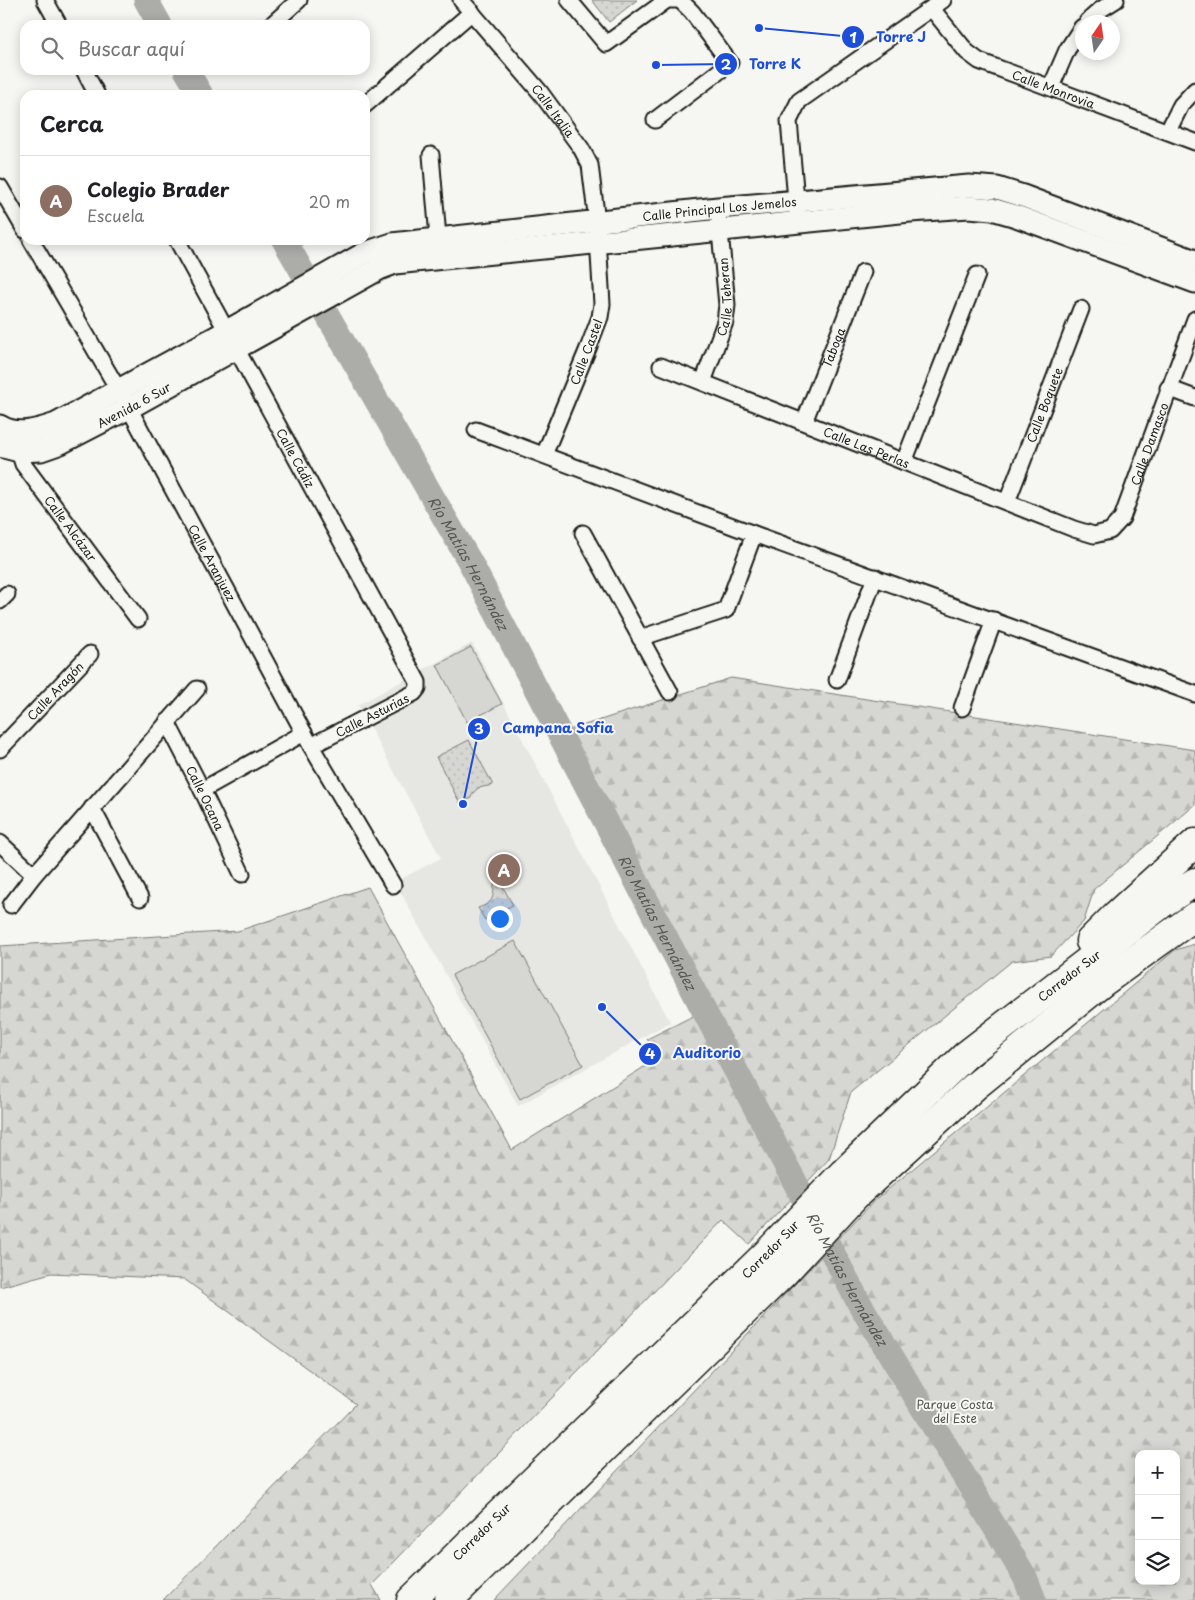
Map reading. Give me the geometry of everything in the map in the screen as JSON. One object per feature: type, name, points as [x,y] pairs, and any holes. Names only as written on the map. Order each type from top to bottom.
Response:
[{"type":"highway","points":[[1034,1001],[1117,914],[1195,843]]},
{"type":"highway","name":"Corredor Sur","points":[[449,1600],[783,1274],[849,1184],[966,1055],[1163,903],[1195,882]]},
{"type":"highway","name":"Corredor Sur","points":[[411,1600],[769,1251],[849,1184],[974,1087],[1032,1038],[1102,983],[1195,916]]},
{"type":"main road","name":"Calle Principal Los Jemelos","points":[[256,326],[379,269],[439,249],[597,222],[795,200],[969,186],[997,188],[1023,196],[1194,261]]},
{"type":"main road","name":"Calle Principal Los Jemelos","points":[[256,326],[365,253],[392,244],[439,249],[598,243],[798,222],[969,207],[992,209],[1016,216],[1195,282]]},
{"type":"main road","name":"Avenida 6 Sur","points":[[8,437],[41,450],[60,443],[124,399],[256,326]]},
{"type":"street","points":[[45,0],[56,20]]},
{"type":"street","points":[[277,20],[299,0]]},
{"type":"street","name":"Calle Italia","points":[[461,0],[540,92],[581,148],[590,165],[598,243]]},
{"type":"street","points":[[569,0],[606,44],[667,0],[680,0],[692,12],[730,63],[655,120]]},
{"type":"street","points":[[1095,15],[1116,0]]},
{"type":"street","points":[[798,222],[789,121],[799,101],[938,4]]},
{"type":"street","name":"Calle Monrovia","points":[[938,4],[967,52],[978,61],[1195,142]]},
{"type":"street","points":[[370,101],[472,12]]},
{"type":"street","points":[[1051,87],[1066,50],[1075,37]]},
{"type":"street","points":[[87,75],[95,90]]},
{"type":"street","points":[[1168,131],[1181,105],[1195,90]]},
{"type":"street","points":[[431,155],[439,249]]},
{"type":"street","points":[[0,187],[20,221]]},
{"type":"street","name":"Calle Teheran","points":[[703,382],[725,322],[727,306],[718,208]]},
{"type":"street","name":"Calle Castel","points":[[544,456],[600,317],[602,290],[598,243]]},
{"type":"street","name":"Calle Aranjuez","points":[[34,245],[124,399],[308,740],[392,885]]},
{"type":"street","name":"Calle Cádiz","points":[[180,245],[414,674]]},
{"type":"street","name":"Taboga","points":[[804,422],[863,272]]},
{"type":"street","points":[[904,462],[977,275]]},
{"type":"street","name":"Calle Boquete","points":[[1007,502],[1081,310]]},
{"type":"street","name":"Calle Damasco","points":[[1074,529],[1094,535],[1110,531],[1122,518],[1168,388],[1195,319]]},
{"type":"street","name":"Calle Las Perlas","points":[[660,366],[1074,529]]},
{"type":"street","points":[[1168,388],[1195,398]]},
{"type":"street","points":[[476,430],[754,534],[1195,694]]},
{"type":"street","name":"Calle Alcázar","points":[[8,437],[23,464],[138,619]]},
{"type":"street","points":[[583,534],[670,692]]},
{"type":"street","points":[[640,638],[726,610],[754,534]]},
{"type":"street","points":[[838,680],[875,577]]},
{"type":"street","points":[[962,708],[994,620]]},
{"type":"street","name":"Calle Aragón","points":[[0,749],[90,654]]},
{"type":"street","name":"Calle Asturias","points":[[308,740],[414,693],[418,688],[418,682],[414,674]]},
{"type":"street","points":[[11,904],[196,689]]},
{"type":"street","name":"Calle Ocana","points":[[167,722],[242,874]]},
{"type":"street","points":[[202,790],[308,740]]},
{"type":"street","points":[[92,808],[140,898]]},
{"type":"street","points":[[0,844],[34,875]]},
{"type":"shaded area","points":[[472,643],[670,1022],[518,1106],[395,882],[441,858],[358,705]]},
{"type":"green space","points":[[592,0],[637,0],[609,22]]},
{"type":"green space","points":[[471,647],[502,704],[467,722],[437,665]]},
{"type":"green space","points":[[731,678],[1195,750],[1195,805],[1094,889],[1084,921],[1051,956],[1012,961],[851,1092],[829,1159],[749,1244],[723,1220],[372,1585],[381,1600],[163,1600],[356,1404],[184,1279],[51,1273],[0,1287],[0,946],[238,931],[368,887],[512,1150],[660,1057],[647,1039],[707,1009],[563,732]]},
{"type":"green space","points":[[469,740],[493,785],[478,788],[470,799],[460,803],[436,757]]},
{"type":"green space","points":[[499,880],[513,905],[485,920],[478,908],[490,902],[494,893],[494,883]]},
{"type":"green space","points":[[515,941],[583,1065],[520,1099],[452,975]]},
{"type":"green space","name":"Parque Costa del Este","points":[[1195,944],[1195,1600],[494,1600],[873,1202],[1175,950]]},
{"type":"waterway","name":"Río Matías Hernández","points":[[146,0],[157,20]]},
{"type":"waterway","name":"Río Matías Hernández","points":[[189,75],[198,90]]},
{"type":"waterway","name":"Río Matías Hernández","points":[[287,245],[470,562],[858,1301],[1025,1577],[1034,1600]]},
{"type":"place","name":"Torre J","points":[[759,28]]},
{"type":"place","name":"Torre K","points":[[656,65]]},
{"type":"place","name":"Campana Sofia","points":[[463,804]]},
{"type":"place","name":"Colegio Brader","points":[[504,870]]},
{"type":"place","name":"Auditorio","points":[[602,1007]]}]
